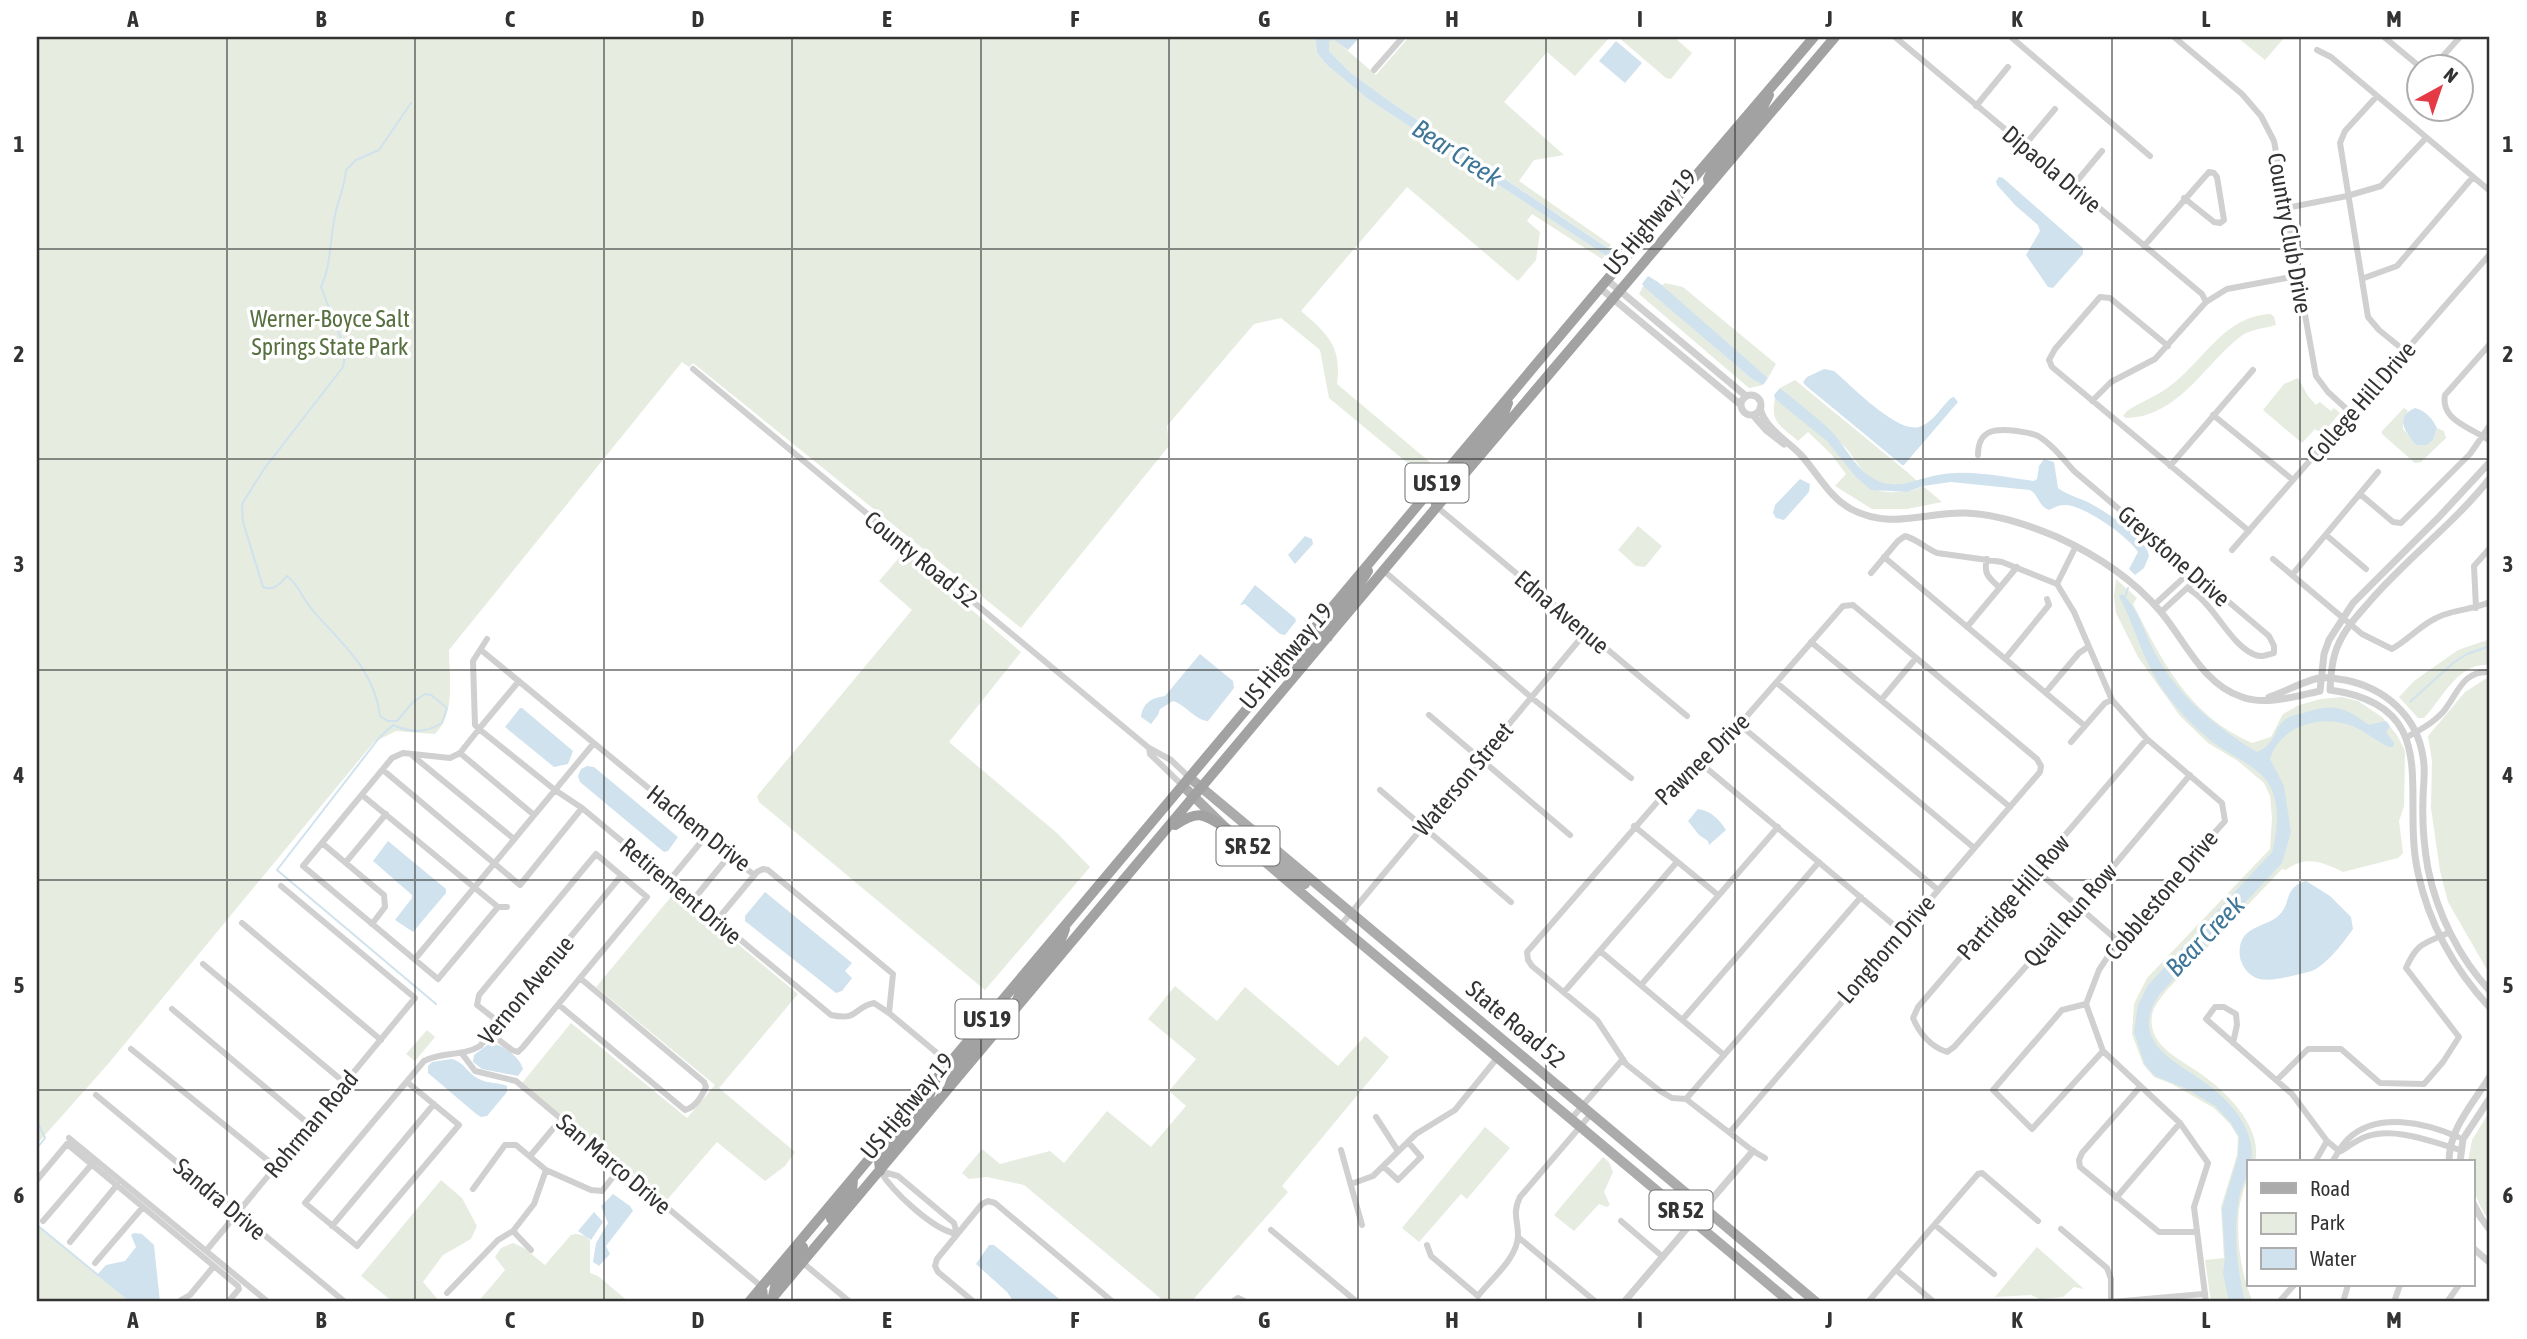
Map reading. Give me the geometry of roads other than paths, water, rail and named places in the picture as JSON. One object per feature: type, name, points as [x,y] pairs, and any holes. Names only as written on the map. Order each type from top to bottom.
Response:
[{"type":"highway","name":"US Highway 19","points":[[749,1302],[1814,37]]},
{"type":"highway","name":"US Highway 19","points":[[774,1300],[1437,507],[1835,37]]},
{"type":"highway","points":[[1709,185],[1708,179],[1713,168],[1761,111],[1776,82]]},
{"type":"highway","points":[[1437,507],[1439,493],[1503,416],[1510,396]]},
{"type":"highway","points":[[1328,638],[1330,623],[1361,585],[1379,552]]},
{"type":"highway","points":[[1290,683],[1294,668],[1318,637],[1320,622]]},
{"type":"highway","points":[[1165,831],[1190,815],[1197,814],[1207,816],[1227,829]]},
{"type":"highway","points":[[1014,1012],[1016,997],[1061,943],[1066,925]]},
{"type":"highway","points":[[948,1091],[953,1072],[992,1026],[996,1008]]},
{"type":"highway","points":[[880,1171],[879,1160],[882,1155],[928,1100],[934,1081]]},
{"type":"highway","points":[[824,1238],[824,1228],[852,1193],[853,1178]]},
{"type":"highway","points":[[774,1300],[776,1282],[806,1244],[807,1234]]},
{"type":"highway","points":[[760,1302],[762,1287]]},
{"type":"main road","name":"State Road 52","points":[[1186,782],[1333,899],[1816,1302]]},
{"type":"main road","name":"State Road 52","points":[[1198,793],[1227,829],[1790,1302]]},
{"type":"main road","points":[[1270,865],[1279,865],[1319,894],[1333,899]]},
{"type":"street","points":[[1374,70],[1403,37]]},
{"type":"street","name":"Dipaola Drive","points":[[1895,37],[2072,187],[2112,214],[2144,246],[2202,294],[2206,302]]},
{"type":"street","points":[[2011,37],[2150,156]]},
{"type":"street","name":"Country Club Drive","points":[[2174,37],[2242,94],[2261,116],[2274,141],[2316,376],[2328,392],[2351,413]]},
{"type":"street","points":[[2384,37],[2404,54]]},
{"type":"street","points":[[2447,52],[2460,37]]},
{"type":"street","points":[[2317,50],[2331,57],[2490,191]]},
{"type":"street","points":[[1976,106],[2008,67]]},
{"type":"street","points":[[2377,96],[2345,131],[2340,144],[2347,196],[2364,278],[2368,317],[2379,330],[2406,352]]},
{"type":"street","points":[[2024,146],[2055,109]]},
{"type":"street","points":[[2286,208],[2381,186],[2426,138]]},
{"type":"street","points":[[2072,187],[2102,150]]},
{"type":"street","points":[[2144,246],[2184,198],[2209,172],[2217,177],[2224,220],[2220,223],[2214,222],[2184,198]]},
{"type":"street","points":[[2364,278],[2397,265],[2473,177]]},
{"type":"street","name":"College Hill Drive","points":[[2232,550],[2490,254]]},
{"type":"street","points":[[2092,401],[2111,382],[2155,359],[2206,302],[2227,289],[2297,276]]},
{"type":"street","points":[[1604,284],[1741,405],[1744,413],[1753,415],[1766,430],[1802,456]]},
{"type":"street","points":[[1616,295],[1746,396],[1757,397],[1766,423],[1802,456],[1831,494],[1850,508],[1871,518],[1892,521],[1967,513],[2020,524],[2076,547],[2120,575],[2154,604],[2206,674],[2224,689],[2242,698],[2258,700],[2284,699],[2330,690],[2350,693],[2369,700],[2394,719],[2407,737],[2414,774],[2412,830],[2417,870],[2426,904],[2440,937],[2460,972],[2490,1008]]},
{"type":"street","points":[[2168,346],[2110,298],[2101,296],[2051,354],[2049,360],[2052,367],[2249,531]]},
{"type":"street","points":[[2490,344],[2445,396],[2444,403],[2445,411],[2458,422],[2490,441]]},
{"type":"street","name":"County Road 52","points":[[693,369],[1149,748],[1150,754],[1186,782]]},
{"type":"street","points":[[2170,466],[2252,370]]},
{"type":"street","points":[[1741,405],[1746,396]]},
{"type":"street","points":[[1753,415],[1760,408]]},
{"type":"street","points":[[2213,415],[2293,480]]},
{"type":"street","points":[[2360,494],[2393,522],[2401,523],[2452,473],[2490,425]]},
{"type":"street","name":"Greystone Drive","points":[[1978,455],[1978,447],[1990,430],[1998,428],[2036,435],[2047,442],[2074,471],[2269,636],[2274,653],[2262,657],[2252,654],[2203,598],[2187,588]]},
{"type":"street","points":[[2320,691],[2326,647],[2342,618],[2367,587],[2439,517],[2490,462]]},
{"type":"street","points":[[2292,575],[2378,472]]},
{"type":"street","points":[[2330,690],[2338,644],[2350,624],[2490,478]]},
{"type":"street","name":"Edna Avenue","points":[[1437,507],[1687,716]]},
{"type":"street","points":[[2326,535],[2366,569]]},
{"type":"street","points":[[1871,573],[1905,536],[1914,538],[1928,550],[1937,553],[1987,559],[2017,567],[2057,584],[2076,547]]},
{"type":"street","points":[[2476,608],[2474,566],[2490,548]]},
{"type":"street","points":[[1884,557],[2085,726]]},
{"type":"street","points":[[1987,559],[1984,569],[1987,576],[1999,587]]},
{"type":"street","points":[[2273,559],[2362,634],[2392,649],[2406,642],[2427,622],[2443,615],[2476,608],[2490,601]]},
{"type":"street","points":[[1967,627],[2017,567]]},
{"type":"street","points":[[1384,571],[1630,778]]},
{"type":"street","points":[[2154,604],[2192,571]]},
{"type":"street","points":[[2161,612],[2199,577]]},
{"type":"street","name":"Cobblestone Drive","points":[[2057,584],[2074,612],[2112,700],[2147,739],[2222,803],[2225,821],[2118,941],[2099,970],[2086,1004]]},
{"type":"street","points":[[2005,660],[2043,614],[2049,605],[2047,599]]},
{"type":"street","name":"Pawnee Drive","points":[[1564,992],[1532,965],[1527,952],[1685,770],[1719,748],[1843,606],[1853,605],[1916,657]]},
{"type":"street","name":"Waterson Street","points":[[1340,926],[1586,632]]},
{"type":"street","points":[[479,729],[475,725],[473,661],[487,639]]},
{"type":"street","points":[[1811,642],[2010,807]]},
{"type":"street","points":[[2046,692],[2079,653],[2088,647]]},
{"type":"street","name":"Hachem Drive","points":[[481,650],[754,875],[763,869],[768,870],[892,974],[890,1013]]},
{"type":"street","points":[[1881,700],[1916,657]]},
{"type":"street","name":"Longhorn Drive","points":[[1730,1132],[2040,772],[2041,766],[2037,759],[1916,657]]},
{"type":"street","points":[[2407,737],[2443,712],[2465,680],[2475,674],[2490,672]]},
{"type":"street","points":[[2258,700],[2320,678],[2331,678],[2375,689],[2402,711],[2416,732],[2423,755],[2423,830],[2428,868],[2437,901],[2450,932],[2470,966],[2490,991]]},
{"type":"street","points":[[498,907],[438,979],[303,866],[392,758],[402,753],[450,758],[460,753],[519,681]]},
{"type":"street","points":[[1777,683],[1973,847]]},
{"type":"street","points":[[2071,742],[2105,703],[2112,700]]},
{"type":"street","points":[[1429,715],[1570,835]]},
{"type":"street","points":[[1740,724],[1937,889]]},
{"type":"street","name":"Retirement Drive","points":[[479,729],[555,790],[582,808],[831,1015],[845,1018],[853,1016],[866,1005],[874,1003],[890,1013]]},
{"type":"street","name":"Partridge Hill Row","points":[[1947,1052],[1939,1049],[1918,1030],[1913,1018],[1918,1007],[2147,739]]},
{"type":"street","points":[[415,959],[594,743]]},
{"type":"street","points":[[460,753],[534,815]]},
{"type":"street","points":[[412,755],[514,839]]},
{"type":"street","points":[[1699,762],[1901,931]]},
{"type":"street","points":[[383,770],[520,885],[582,808]]},
{"type":"street","name":"Quail Run Row","points":[[1947,1052],[2080,906],[2190,775]]},
{"type":"street","points":[[1380,790],[1511,902]]},
{"type":"street","points":[[362,795],[498,907],[507,907]]},
{"type":"street","points":[[346,862],[386,814]]},
{"type":"street","points":[[1634,827],[1718,895]]},
{"type":"street","points":[[1641,985],[1778,827]]},
{"type":"street","points":[[669,881],[706,836]]},
{"type":"street","points":[[322,843],[384,895],[385,906],[372,923]]},
{"type":"street","points":[[491,1034],[518,1052],[647,897],[596,854],[479,995],[477,1004],[500,1023]]},
{"type":"street","points":[[693,900],[730,855]]},
{"type":"street","points":[[1677,862],[1564,992],[1597,1020],[1626,1064],[1660,1091],[1672,1098],[1686,1099],[1765,1158]]},
{"type":"street","points":[[1683,1019],[1819,862]]},
{"type":"street","points":[[2417,870],[2428,868]]},
{"type":"street","points":[[2036,870],[2118,941]]},
{"type":"street","points":[[717,920],[754,875]]},
{"type":"street","name":"Vernon Avenue","points":[[332,1226],[305,1203],[424,1061],[433,1056],[463,1055],[480,1046],[621,876]]},
{"type":"street","name":"Rohrman Road","points":[[206,1251],[415,998],[281,886]]},
{"type":"street","points":[[1686,1099],[1861,897]]},
{"type":"street","points":[[242,923],[381,1040]]},
{"type":"street","points":[[2277,1080],[2308,1049],[2341,1049],[2380,1083],[2424,1084],[2459,1037],[2406,968],[2414,951],[2450,932]]},
{"type":"street","points":[[1600,951],[1724,1055]]},
{"type":"street","points":[[203,964],[345,1083]]},
{"type":"street","points":[[559,1005],[685,1110],[701,1098],[706,1087],[704,1082],[580,978]]},
{"type":"street","points":[[2103,1051],[2032,1129],[1993,1090],[2062,1010],[2086,1004],[2103,1051],[2180,1123],[2208,1163],[2194,1206],[2206,1302]]},
{"type":"street","points":[[2233,1043],[2237,1026],[2236,1014],[2224,1007],[2215,1007],[2206,1019],[2233,1043],[2277,1080],[2292,1094],[2327,1141],[2339,1152]]},
{"type":"street","points":[[172,1009],[310,1125]]},
{"type":"street","points":[[890,1013],[950,1063]]},
{"type":"street","points":[[131,1049],[276,1167]]},
{"type":"street","name":"San Marco Drive","points":[[463,1055],[475,1072],[516,1081],[762,1287]]},
{"type":"street","points":[[1352,1184],[1373,1176],[1408,1142],[1455,1110],[1498,1057]]},
{"type":"street","points":[[1571,1119],[1623,1059]]},
{"type":"street","points":[[2449,1160],[2452,1135],[2490,1076]]},
{"type":"street","points":[[407,1082],[434,1104],[459,1125],[357,1246],[332,1226],[434,1104]]},
{"type":"street","points":[[2140,1087],[2082,1153],[2080,1167],[2159,1232],[2196,1232]]},
{"type":"street","name":"Sandra Drive","points":[[96,1095],[345,1302]]},
{"type":"street","points":[[2460,1160],[2463,1139],[2490,1098]]},
{"type":"street","points":[[1427,1245],[1431,1256],[1478,1296],[1514,1253],[1518,1237],[1514,1213],[1520,1197],[1591,1114]]},
{"type":"street","points":[[1376,1117],[1398,1151]]},
{"type":"street","points":[[531,1155],[561,1119]]},
{"type":"street","points":[[2333,1160],[2348,1138],[2380,1124],[2398,1121],[2463,1139]]},
{"type":"street","points":[[2116,1198],[2180,1123]]},
{"type":"street","points":[[2339,1152],[2366,1136],[2385,1133],[2460,1150]]},
{"type":"street","points":[[68,1141],[239,1288],[228,1302]]},
{"type":"street","points":[[37,1180],[68,1141]]},
{"type":"street","points":[[68,1141],[268,1302]]},
{"type":"street","points":[[2316,1160],[2327,1141]]},
{"type":"street","points":[[1384,1167],[1398,1180],[1421,1157],[1408,1142]]},
{"type":"street","points":[[473,1189],[505,1145],[516,1144],[546,1170],[578,1185],[602,1191],[620,1168]]},
{"type":"street","points":[[1342,1150],[1362,1225]]},
{"type":"street","points":[[1624,1302],[1753,1151]]},
{"type":"street","points":[[43,1221],[92,1164]]},
{"type":"street","points":[[447,1293],[498,1240],[513,1231],[534,1204],[546,1170]]},
{"type":"street","points":[[880,1171],[890,1186],[945,1232],[957,1234]]},
{"type":"street","points":[[880,1171],[898,1176],[954,1223],[957,1234]]},
{"type":"street","points":[[1868,1302],[1978,1174],[1982,1173],[2038,1221]]},
{"type":"street","points":[[70,1242],[117,1185]]},
{"type":"street","points":[[974,1302],[938,1272],[935,1266],[937,1259],[957,1234],[982,1204],[988,1201],[995,1203],[1113,1302]]},
{"type":"street","points":[[94,1263],[143,1207]]},
{"type":"street","points":[[2474,1208],[2490,1230]]},
{"type":"street","points":[[1621,1221],[1663,1256]]},
{"type":"street","points":[[1935,1225],[1994,1274]]},
{"type":"street","points":[[2061,1229],[2107,1268],[2111,1279],[2112,1302],[2203,1294]]},
{"type":"street","points":[[1271,1230],[1357,1302]]},
{"type":"street","points":[[513,1231],[531,1250]]},
{"type":"street","points":[[1518,1237],[1596,1302]]},
{"type":"street","points":[[2474,1249],[2490,1263]]},
{"type":"street","points":[[803,1263],[850,1302]]},
{"type":"street","points":[[181,1300],[190,1295],[214,1266]]},
{"type":"street","points":[[1896,1270],[1934,1302]]},
{"type":"street","points":[[2279,1302],[2293,1286]]},
{"type":"street","points":[[2447,1302],[2458,1286]]},
{"type":"street","points":[[1233,1302],[1238,1298],[1246,1302]]},
{"type":"water","points":[[1315,37],[1360,37],[1348,50],[1333,39],[1329,42],[1329,51],[1351,73],[1392,103],[1615,253],[1611,259],[1368,99],[1327,65],[1317,53]]},
{"type":"water","points":[[1616,41],[1642,63],[1625,83],[1599,61]]},
{"type":"water","points":[[1999,177],[2083,248],[2083,254],[2053,288],[2048,287],[2026,255],[2040,231],[2038,225],[1997,185]]},
{"type":"water","points":[[1648,276],[1768,378],[1763,385],[1752,379],[1645,288],[1642,284]]},
{"type":"water","points":[[1824,369],[1834,371],[1886,416],[1909,427],[1919,427],[1928,422],[1951,398],[1954,397],[1958,402],[1902,465],[1805,385],[1803,382],[1807,377]]},
{"type":"water","points":[[1780,388],[1833,433],[1863,471],[1883,483],[1905,483],[1958,473],[2034,481],[2044,459],[2054,462],[2058,488],[2108,514],[2142,542],[2149,556],[2144,568],[2135,575],[2129,569],[2138,552],[2105,522],[2072,506],[2062,505],[2049,510],[2030,490],[1951,482],[1923,486],[1907,492],[1871,490],[1856,477],[1827,441],[1775,399],[1774,395]]},
{"type":"water","points":[[2415,408],[2428,415],[2437,428],[2433,440],[2427,445],[2416,445],[2404,425],[2405,416]]},
{"type":"water","points":[[1800,479],[1810,484],[1809,492],[1784,520],[1776,518],[1773,513],[1775,505]]},
{"type":"water","points":[[1305,536],[1312,539],[1313,544],[1295,564],[1288,555]]},
{"type":"water","points":[[1255,585],[1295,618],[1296,621],[1285,635],[1280,634],[1245,604],[1240,605]]},
{"type":"water","points":[[2122,594],[2133,607],[2165,670],[2188,698],[2228,733],[2257,752],[2272,740],[2288,718],[2326,708],[2346,711],[2369,725],[2386,721],[2390,726],[2386,732],[2394,743],[2393,747],[2389,747],[2357,728],[2323,721],[2300,726],[2281,739],[2270,759],[2284,786],[2291,832],[2282,863],[2159,995],[2151,1011],[2149,1025],[2158,1047],[2223,1097],[2239,1116],[2250,1138],[2251,1160],[2247,1160],[2247,1175],[2240,1194],[2236,1225],[2238,1263],[2245,1302],[2229,1302],[2223,1273],[2225,1258],[2222,1209],[2238,1156],[2239,1137],[2231,1123],[2215,1106],[2187,1089],[2155,1076],[2145,1065],[2134,1032],[2138,1005],[2148,985],[2272,852],[2277,825],[2276,805],[2266,780],[2202,733],[2165,693],[2153,674],[2119,596]]},
{"type":"water","points":[[1200,654],[1233,681],[1234,688],[1208,721],[1173,701],[1160,709],[1151,724],[1141,717],[1146,704],[1165,696]]},
{"type":"water","points":[[520,708],[573,751],[568,764],[554,767],[505,727]]},
{"type":"water","points":[[594,767],[678,837],[668,851],[664,852],[580,782],[578,776],[581,769]]},
{"type":"water","points":[[1698,809],[1714,816],[1726,830],[1709,845],[1688,821]]},
{"type":"water","points":[[388,841],[446,889],[446,893],[413,932],[395,920],[412,895],[373,861]]},
{"type":"water","points":[[2306,881],[2330,896],[2351,917],[2353,929],[2332,956],[2314,970],[2272,980],[2251,975],[2240,959],[2242,940],[2249,932],[2277,917],[2285,907],[2290,892]]},
{"type":"water","points":[[765,892],[852,963],[845,971],[852,978],[842,991],[836,993],[745,921],[745,916]]},
{"type":"water","points":[[490,1043],[505,1049],[518,1060],[523,1069],[518,1076],[482,1069],[473,1062],[474,1055]]},
{"type":"water","points":[[452,1059],[479,1079],[507,1086],[507,1092],[487,1116],[481,1117],[475,1113],[428,1073],[428,1066],[432,1062]]},
{"type":"water","points":[[613,1194],[633,1211],[606,1246],[610,1254],[599,1266],[593,1262],[596,1243],[608,1223],[601,1206]]},
{"type":"water","points":[[594,1212],[603,1222],[591,1240],[578,1231]]},
{"type":"water","points":[[142,1234],[154,1245],[160,1302],[130,1302],[97,1275],[106,1265],[125,1261],[136,1247],[131,1235]]},
{"type":"water","points":[[989,1245],[994,1245],[1063,1302],[1014,1302],[1007,1292],[976,1264]]},
{"type":"waterway","points":[[411,103],[379,150],[356,160],[346,170],[321,287],[346,352],[343,367],[264,469],[242,504],[243,522],[263,587],[274,587],[287,576],[294,583],[310,607],[363,669],[371,683],[380,716],[388,721],[397,721],[413,702],[425,694],[431,695],[447,708],[442,723],[430,729],[418,731],[393,725],[379,738],[277,870],[436,1004]]},
{"type":"waterway","name":"Bear Creek","points":[[2125,597],[2128,588]]},
{"type":"waterway","points":[[2410,702],[2453,663],[2467,654],[2490,646]]},
{"type":"waterway","points":[[37,1121],[45,1138],[37,1148]]},
{"type":"waterway","points":[[37,1225],[98,1275]]},
{"type":"park label","name":"Werner-Boyce Salt Springs State Park","points":[[330,332]]}]
